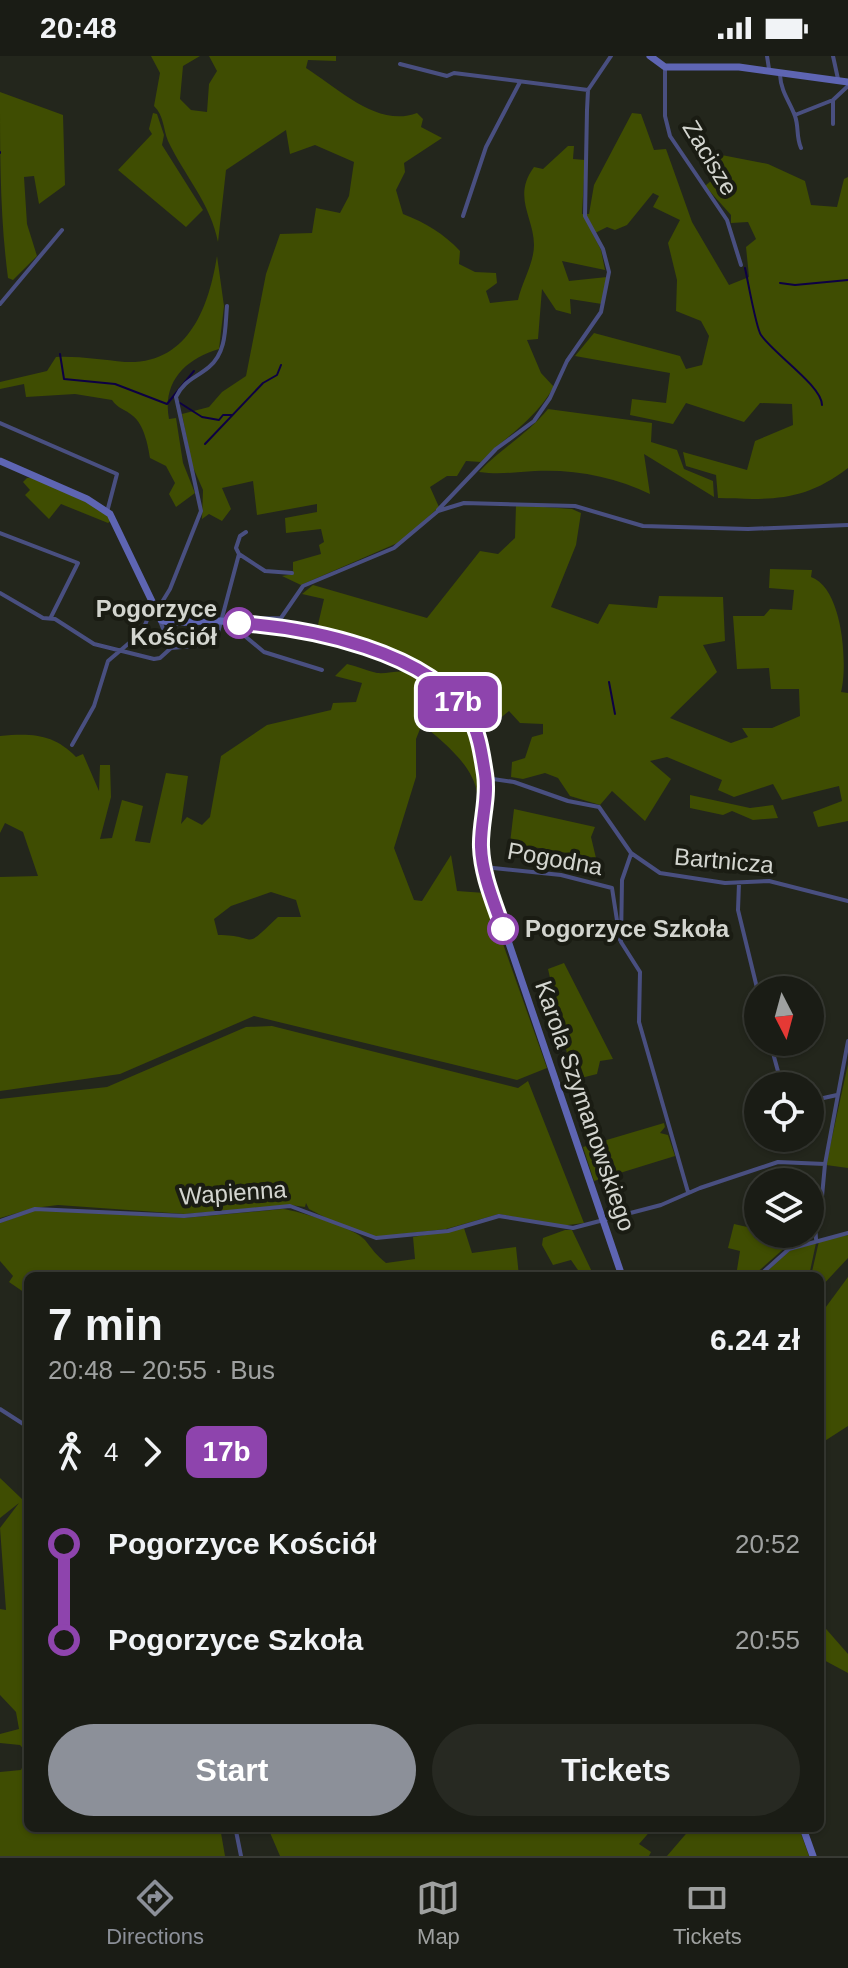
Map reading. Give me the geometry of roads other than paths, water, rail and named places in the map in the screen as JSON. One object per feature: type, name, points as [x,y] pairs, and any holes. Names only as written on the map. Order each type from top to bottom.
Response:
[{"type":"street","points":[[245,623],[251,618],[281,618],[303,586],[394,548],[438,511],[496,449],[539,415],[567,361],[601,312],[607,289],[607,260],[584,205],[588,90],[611,56]]},
{"type":"street","points":[[650,56],[665,67],[739,67],[848,84],[833,100],[795,115]]},
{"type":"street","points":[[767,56],[770,73]]},
{"type":"street","points":[[833,56],[838,81]]},
{"type":"street","points":[[400,64],[447,76],[454,73],[588,90]]},
{"type":"street","name":"Zacisze","points":[[665,67],[665,116],[670,136],[727,220],[741,265]]},
{"type":"street","points":[[780,75],[787,104],[795,115],[801,148]]},
{"type":"street","points":[[463,216],[486,147],[520,82]]},
{"type":"street","points":[[833,100],[833,124]]},
{"type":"street","points":[[0,304],[62,230]]},
{"type":"street","points":[[72,745],[94,706],[105,665],[142,632],[156,614],[200,519],[201,502],[187,459],[176,397],[187,381],[209,367],[223,347],[227,306]]},
{"type":"street","points":[[0,423],[117,474],[107,512]]},
{"type":"street","points":[[0,461],[87,499],[107,512],[145,580],[161,629],[171,648]]},
{"type":"street","points":[[438,511],[472,502],[534,503],[575,506],[643,526],[748,529],[848,525]]},
{"type":"street","points":[[246,532],[240,536],[236,548],[239,554],[265,571],[292,573]]},
{"type":"street","points":[[0,533],[78,563],[51,617]]},
{"type":"street","points":[[0,593],[40,616],[51,617],[94,644],[154,659],[160,658],[171,648],[215,644],[239,554]]},
{"type":"street","name":"Karola Szymanowskiego","points":[[156,614],[245,623],[369,648],[424,674],[470,717],[486,778],[481,840],[483,867],[621,1272]]},
{"type":"street","points":[[233,622],[234,627],[264,652],[322,670]]},
{"type":"street","name":"Bartnicza","points":[[486,778],[514,782],[568,801],[599,807],[631,853],[660,873],[739,883],[769,881],[848,901]]},
{"type":"street","points":[[631,853],[622,880],[621,942],[640,972],[639,1022],[688,1192]]},
{"type":"street","name":"Pogodna","points":[[483,867],[561,875],[612,888],[621,942]]},
{"type":"street","points":[[739,883],[738,910],[754,976]]},
{"type":"street","points":[[824,1175],[848,1041]]},
{"type":"street","points":[[824,1098],[837,1095]]},
{"type":"street","name":"Wapienna","points":[[0,1221],[46,1209],[184,1216],[299,1206],[363,1236],[376,1238],[448,1231],[499,1216],[573,1228],[661,1205],[688,1192],[778,1162],[825,1164]]},
{"type":"street","points":[[824,1238],[848,1233]]},
{"type":"street","points":[[763,1272],[792,1248]]},
{"type":"street","points":[[0,1409],[24,1424]]},
{"type":"street","points":[[236,1832],[241,1856]]},
{"type":"street","points":[[804,1832],[813,1856]]},
{"type":"waterway","points":[[745,268],[761,335],[814,389],[822,405]]},
{"type":"waterway","points":[[780,283],[795,285],[848,280]]},
{"type":"waterway","points":[[60,354],[64,379],[115,384],[167,404],[194,371]]},
{"type":"waterway","points":[[205,444],[263,383],[277,375],[281,365]]},
{"type":"waterway","points":[[180,403],[202,417],[219,420],[223,415],[232,415]]},
{"type":"waterway","points":[[609,682],[615,714]]},
{"type":"place","name":"Pogorzyce Kościół","points":[[239,623]]},
{"type":"place","name":"Pogorzyce Szkoła","points":[[503,929]]}]
